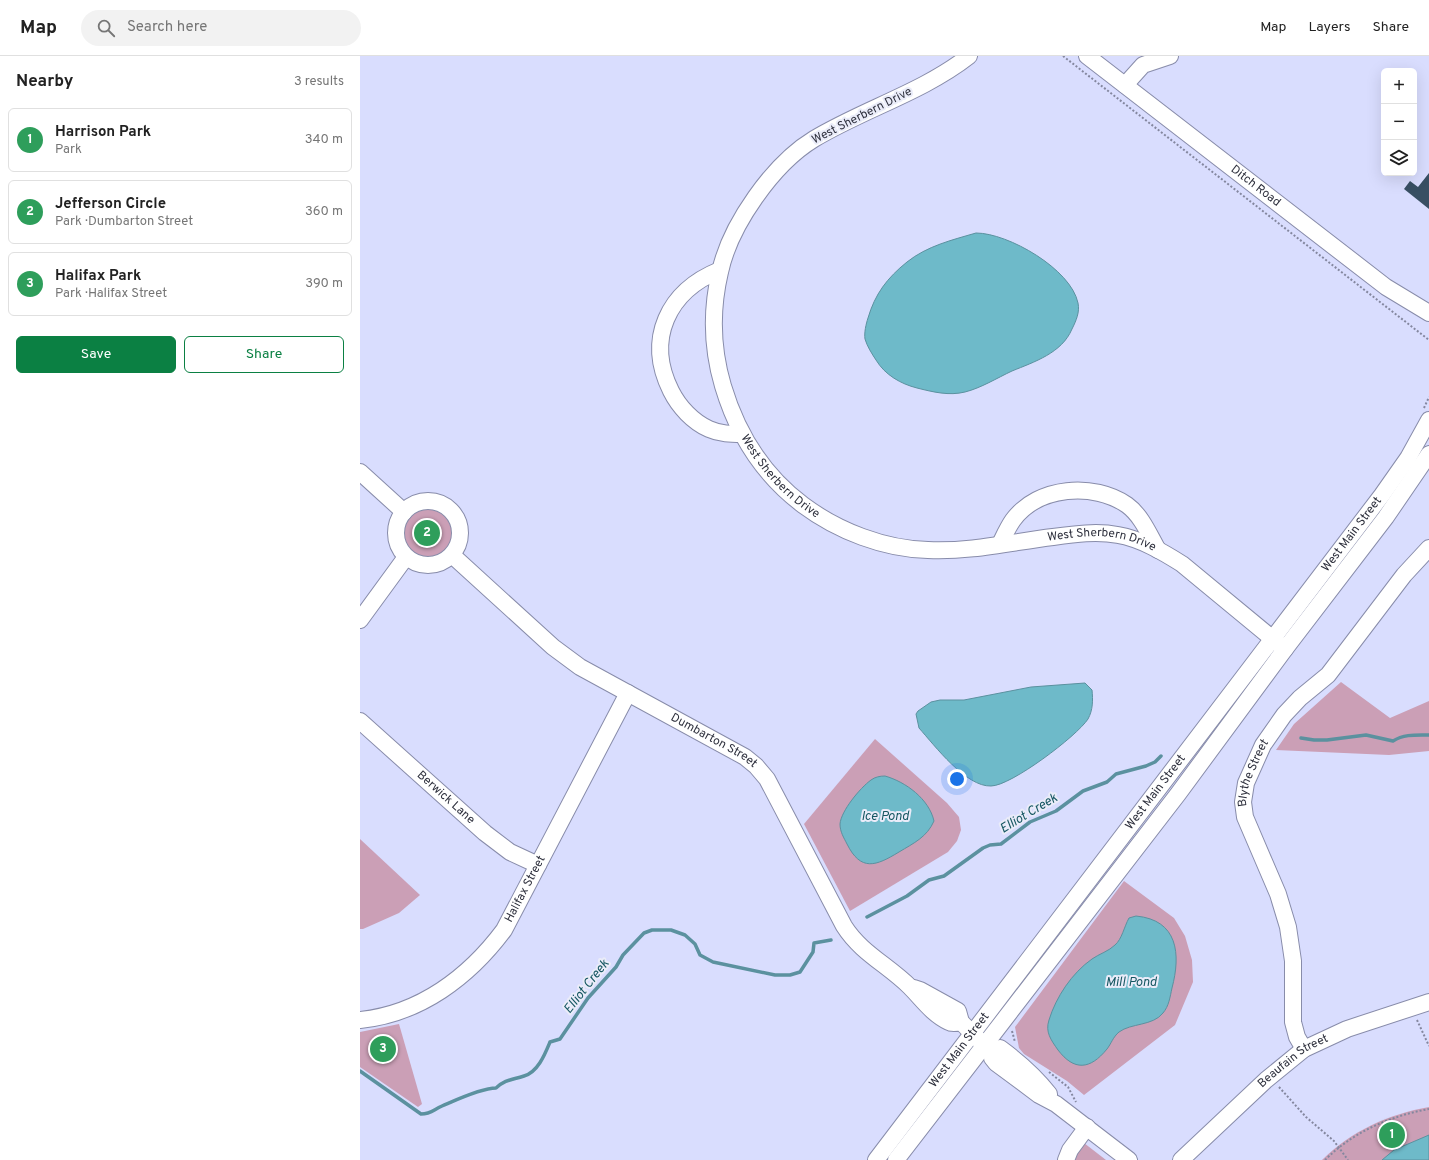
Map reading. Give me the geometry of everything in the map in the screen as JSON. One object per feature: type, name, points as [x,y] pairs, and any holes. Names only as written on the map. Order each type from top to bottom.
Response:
[{"type":"street","name":"West Sherbern Drive","points":[[969,56],[932,80],[835,127],[811,141],[773,174],[746,212],[735,232],[720,270],[714,310],[713,331],[719,375],[735,422],[768,473],[787,494],[838,527],[898,547],[929,550],[964,549],[1095,533],[1120,535],[1158,550],[1182,564],[1279,644]]},
{"type":"street","name":"Ditch Road","points":[[1088,56],[1386,287],[1428,315]]},
{"type":"street","points":[[1125,85],[1142,65],[1170,56]]},
{"type":"street","points":[[720,270],[704,276],[692,284],[681,294],[671,309],[665,321],[661,336],[662,367],[674,397],[696,422],[710,430],[722,434],[742,434]]},
{"type":"street","name":"West Main Street","points":[[876,1160],[1178,794],[1279,644],[1408,458],[1429,420]]},
{"type":"street","name":"West Main Street","points":[[1279,644],[1386,517],[1429,454]]},
{"type":"street","points":[[360,472],[404,512]]},
{"type":"street","points":[[1000,544],[1013,520],[1022,511],[1046,496],[1074,490],[1104,494],[1127,505],[1137,514],[1158,550]]},
{"type":"street","points":[[430,501],[444,505],[451,510],[458,521],[460,528],[459,541],[452,555],[441,563],[424,566],[414,563],[406,557],[398,546],[396,536],[396,527],[404,512],[419,502],[430,501]]},
{"type":"street","name":"Blythe Street","points":[[1304,1049],[1297,1037],[1293,1022],[1293,961],[1288,927],[1278,894],[1245,817],[1243,802],[1246,783],[1263,745],[1284,715],[1296,702],[1328,675],[1404,575],[1429,548]]},
{"type":"street","name":"Dumbarton Street","points":[[452,555],[558,650],[580,667],[731,749],[756,766],[767,779],[776,795],[848,933],[857,944],[910,987],[920,990],[958,1011],[977,1038]]},
{"type":"street","points":[[360,620],[406,557]]},
{"type":"street","name":"Halifax Street","points":[[360,1020],[390,1014],[415,1005],[440,992],[460,978],[477,963],[504,930],[628,694]]},
{"type":"street","name":"Berwick Lane","points":[[360,721],[490,837],[510,852],[538,865]]},
{"type":"street","name":"Beaufain Street","points":[[1182,1160],[1266,1080],[1304,1049],[1347,1029],[1429,1002]]},
{"type":"street","points":[[977,1038],[1000,1048],[1026,1068],[1056,1104],[1129,1160]]},
{"type":"street","name":"West Main Street","points":[[896,1160],[977,1038]]},
{"type":"street","points":[[1066,1160],[1070,1150],[1087,1127]]},
{"type":"path","points":[[1063,56],[1429,340]]},
{"type":"path","points":[[1416,1017],[1429,1046]]},
{"type":"path","points":[[1276,1084],[1306,1116],[1326,1133],[1348,1160]]},
{"type":"path","points":[[1325,1160],[1338,1147],[1381,1122],[1429,1109]]},
{"type":"shaded area","points":[[427,509],[437,511],[445,516],[450,524],[452,534],[450,544],[445,552],[437,557],[427,559],[417,557],[409,552],[404,544],[402,534],[404,524],[409,516],[417,511]]},
{"type":"shaded area","points":[[1341,682],[1390,718],[1429,701],[1429,751],[1389,755],[1276,750],[1294,724]]},
{"type":"shaded area","points":[[875,739],[947,803],[959,817],[961,830],[957,841],[948,852],[850,911],[804,824]]},
{"type":"shaded area","points":[[360,839],[420,895],[399,913],[363,929],[360,929]]},
{"type":"shaded area","points":[[1124,881],[1174,918],[1185,936],[1192,960],[1193,982],[1175,1025],[1084,1095],[1067,1081],[1024,1054],[1019,1048],[1015,1027]]},
{"type":"shaded area","points":[[399,1024],[422,1104],[418,1107],[360,1067],[360,1032]]},
{"type":"shaded area","points":[[1429,1107],[1429,1160],[1322,1160],[1345,1140],[1371,1125],[1399,1114]]},
{"type":"shaded area","points":[[1084,1143],[1106,1160],[1071,1160]]},
{"type":"water","points":[[976,233],[1004,239],[1020,246],[1036,255],[1064,278],[1073,290],[1078,303],[1078,313],[1072,329],[1062,344],[1046,356],[965,392],[953,394],[941,393],[905,384],[884,370],[870,350],[865,339],[865,331],[874,301],[893,274],[915,256],[940,244]]},
{"type":"water","points":[[1085,683],[1092,690],[1092,705],[1088,719],[1058,748],[1028,769],[1000,784],[991,786],[981,785],[971,780],[961,773],[942,755],[919,728],[916,714],[931,702],[940,700],[964,700],[1031,687]]},
{"type":"water","name":"Ice Pond","points":[[885,776],[901,782],[916,792],[927,806],[934,821],[924,835],[891,857],[876,863],[864,863],[852,853],[841,832],[841,819],[847,806],[862,788],[873,779]]},
{"type":"water","name":"Mill Pond","points":[[1136,916],[1150,919],[1161,924],[1173,941],[1176,951],[1176,963],[1175,975],[1168,1004],[1163,1013],[1154,1020],[1124,1029],[1119,1032],[1101,1056],[1094,1061],[1082,1065],[1070,1062],[1058,1050],[1049,1036],[1048,1024],[1052,1011],[1060,994],[1071,978],[1092,959],[1115,945],[1129,918]]},
{"type":"water","points":[[1429,1135],[1429,1160],[1382,1160],[1394,1150]]},
{"type":"building","points":[[1429,173],[1429,209],[1404,189],[1410,181],[1418,187]]},
{"type":"waterway","name":"Elliot Creek","points":[[1301,738],[1327,740],[1366,735],[1393,741],[1406,736],[1429,735]]},
{"type":"waterway","name":"Elliot Creek","points":[[867,917],[907,896],[929,880],[944,876],[983,848],[990,845],[1001,844],[1030,822],[1056,811],[1083,791],[1107,782],[1116,774],[1155,762],[1161,756]]},
{"type":"waterway","name":"Elliot Creek","points":[[360,1071],[421,1114],[432,1112],[442,1106],[469,1095],[483,1090],[496,1088],[506,1081],[524,1076],[533,1071],[546,1052],[550,1042],[560,1039],[588,998],[616,967],[623,955],[644,933],[652,930],[671,930],[685,935],[695,944],[700,955],[713,962],[775,975],[790,975],[800,972],[813,952],[814,943],[831,940]]},
{"type":"place","name":"Jefferson Circle","points":[[427,533]]},
{"type":"place","name":"Halifax Park","points":[[383,1049]]},
{"type":"place","name":"Harrison Park","points":[[1392,1135]]}]
